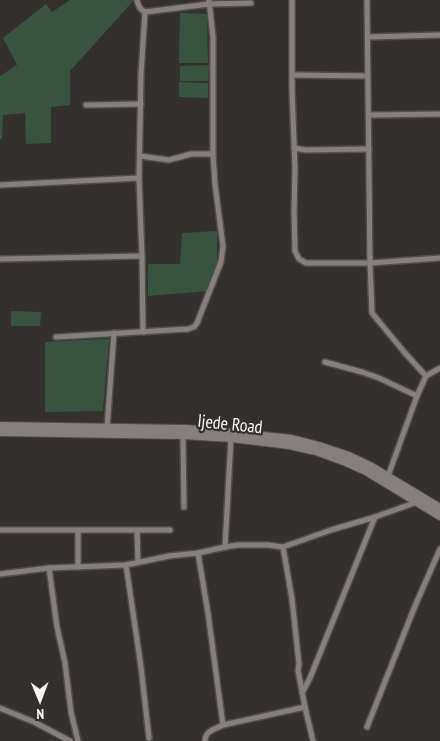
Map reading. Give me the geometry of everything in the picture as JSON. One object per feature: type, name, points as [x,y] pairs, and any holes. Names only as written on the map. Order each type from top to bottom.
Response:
[{"type":"main road","name":"Ijede Road","points":[[0,426],[107,428],[231,438],[289,445],[316,451],[366,471],[440,516]]},
{"type":"main road","name":"Ijede Road","points":[[0,432],[216,431],[292,439],[349,456],[388,476],[440,508]]},
{"type":"street","points":[[137,0],[142,11],[145,12],[209,2],[251,3]]},
{"type":"street","points":[[292,0],[295,251],[298,259],[306,263],[370,263],[440,258]]},
{"type":"street","points":[[367,0],[372,312],[426,376]]},
{"type":"street","points":[[56,337],[188,328],[194,327],[197,323],[221,262],[223,246],[213,154],[213,37],[209,2]]},
{"type":"street","points":[[143,332],[139,178],[141,74],[145,12]]},
{"type":"street","points":[[368,37],[440,35]]},
{"type":"street","points":[[293,75],[368,76]]},
{"type":"street","points":[[86,104],[141,104]]},
{"type":"street","points":[[369,115],[440,114]]},
{"type":"street","points":[[294,148],[306,150],[369,149]]},
{"type":"street","points":[[140,156],[169,160],[191,154],[213,154]]},
{"type":"street","points":[[0,185],[139,178]]},
{"type":"street","points":[[0,259],[142,256]]},
{"type":"street","points":[[107,428],[114,333]]},
{"type":"street","points":[[325,362],[370,375],[417,396]]},
{"type":"street","points":[[388,476],[426,376],[440,368]]},
{"type":"street","points":[[183,435],[184,507]]},
{"type":"street","points":[[225,547],[231,438]]},
{"type":"street","points":[[0,574],[49,568],[126,565],[225,547],[268,545],[284,547],[418,502]]},
{"type":"street","points":[[302,693],[310,678],[375,517]]},
{"type":"street","points":[[0,530],[170,530]]},
{"type":"street","points":[[78,530],[78,567]]},
{"type":"street","points":[[137,530],[138,562]]},
{"type":"street","points":[[284,547],[292,599],[299,664],[298,670],[313,741]]},
{"type":"street","points":[[367,727],[415,606],[440,549]]},
{"type":"street","points":[[198,553],[223,725]]},
{"type":"street","points":[[126,565],[142,667],[149,738]]},
{"type":"street","points":[[49,568],[71,712],[78,741]]},
{"type":"street","points":[[205,741],[209,732],[223,725],[305,707]]},
{"type":"street","points":[[0,708],[34,722],[65,740]]},
{"type":"green space","points":[[70,0],[134,0],[70,71],[70,105],[51,107],[51,143],[26,144],[25,113],[3,115],[2,139],[0,139],[0,76],[17,65],[3,38],[46,4],[52,12]]},
{"type":"green space","points":[[180,13],[207,14],[208,63],[179,63]]},
{"type":"green space","points":[[209,65],[208,81],[180,81],[180,66]]},
{"type":"green space","points":[[179,82],[208,83],[208,98],[179,97]]},
{"type":"green space","points":[[217,231],[217,266],[208,291],[148,296],[148,264],[180,264],[182,233]]},
{"type":"green space","points":[[11,311],[41,312],[40,326],[11,326]]},
{"type":"green space","points":[[109,339],[103,411],[45,412],[45,342]]}]
